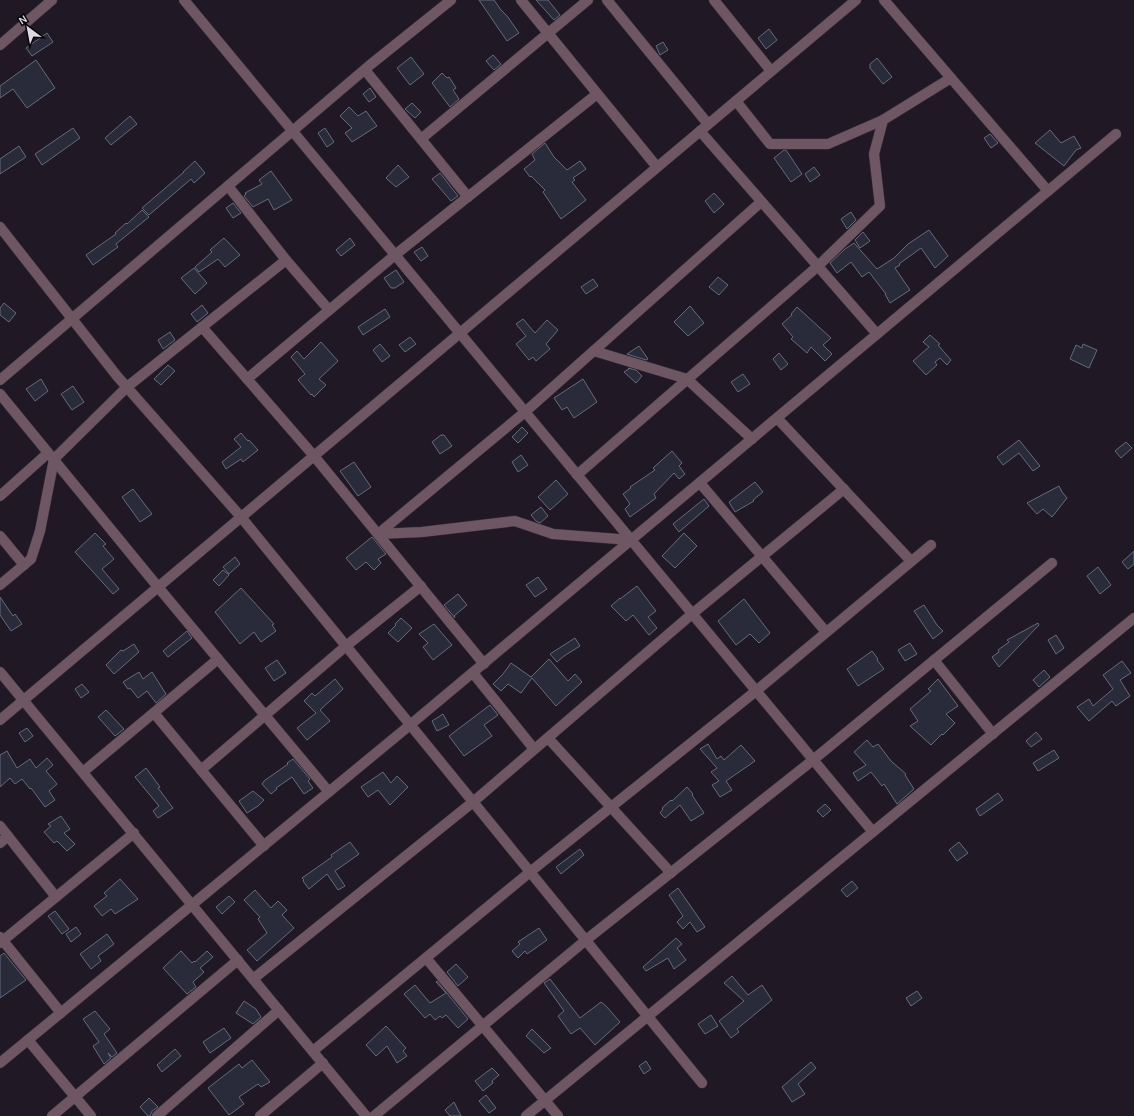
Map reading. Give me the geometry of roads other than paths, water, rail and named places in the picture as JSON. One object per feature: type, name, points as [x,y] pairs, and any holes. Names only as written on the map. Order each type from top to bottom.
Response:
[{"type":"street","points":[[0,45],[52,0]]},
{"type":"street","points":[[184,0],[873,832]]},
{"type":"street","points":[[0,380],[365,70],[451,0]]},
{"type":"street","points":[[521,0],[657,167]]},
{"type":"street","points":[[421,139],[588,0]]},
{"type":"street","points":[[607,0],[761,202],[877,334]]},
{"type":"street","points":[[714,0],[771,71]]},
{"type":"street","points":[[884,0],[1048,191]]},
{"type":"street","points":[[0,720],[736,101],[849,2]]},
{"type":"street","points":[[365,70],[468,197]]},
{"type":"street","points":[[736,101],[770,144],[828,144],[883,120],[951,78]]},
{"type":"street","points":[[247,379],[395,255],[597,94]]},
{"type":"street","points":[[577,475],[818,266],[880,206],[874,154],[883,120]]},
{"type":"street","points":[[0,1063],[474,673],[1116,134]]},
{"type":"street","points":[[228,186],[286,260],[329,310]]},
{"type":"street","points":[[378,534],[525,412],[761,202]]},
{"type":"street","points":[[0,227],[127,387],[241,517],[702,1083]]},
{"type":"street","points":[[0,496],[51,456],[127,387],[286,260]]},
{"type":"street","points":[[202,327],[314,456],[484,664]]},
{"type":"street","points":[[594,351],[687,379],[752,439]]},
{"type":"street","points":[[0,394],[329,792]]},
{"type":"street","points":[[777,418],[911,561]]},
{"type":"street","points":[[0,585],[31,559],[40,531],[51,456]]},
{"type":"street","points":[[700,482],[826,632]]},
{"type":"street","points":[[253,979],[473,802],[692,614],[844,489]]},
{"type":"street","points":[[378,534],[422,532],[515,521],[553,534],[631,540]]},
{"type":"street","points":[[0,536],[24,565]]},
{"type":"street","points":[[313,1051],[530,872],[756,691],[931,545]]},
{"type":"street","points":[[374,1116],[586,940],[813,760],[1052,563]]},
{"type":"street","points":[[201,770],[346,646],[421,586]]},
{"type":"street","points":[[526,1116],[1134,618]]},
{"type":"street","points":[[83,772],[218,659]]},
{"type":"street","points":[[934,660],[993,734]]},
{"type":"street","points":[[0,672],[366,1116]]},
{"type":"street","points":[[474,673],[534,749]]},
{"type":"street","points":[[154,713],[264,846]]},
{"type":"street","points":[[548,738],[671,873]]},
{"type":"street","points":[[0,826],[4,840],[56,897]]},
{"type":"street","points":[[61,1013],[1,940],[134,834]]},
{"type":"street","points":[[426,958],[558,1116]]},
{"type":"street","points":[[52,1116],[238,960]]},
{"type":"street","points":[[157,1116],[279,1010]]},
{"type":"street","points":[[28,1040],[91,1116]]},
{"type":"street","points":[[260,1116],[323,1063]]}]
